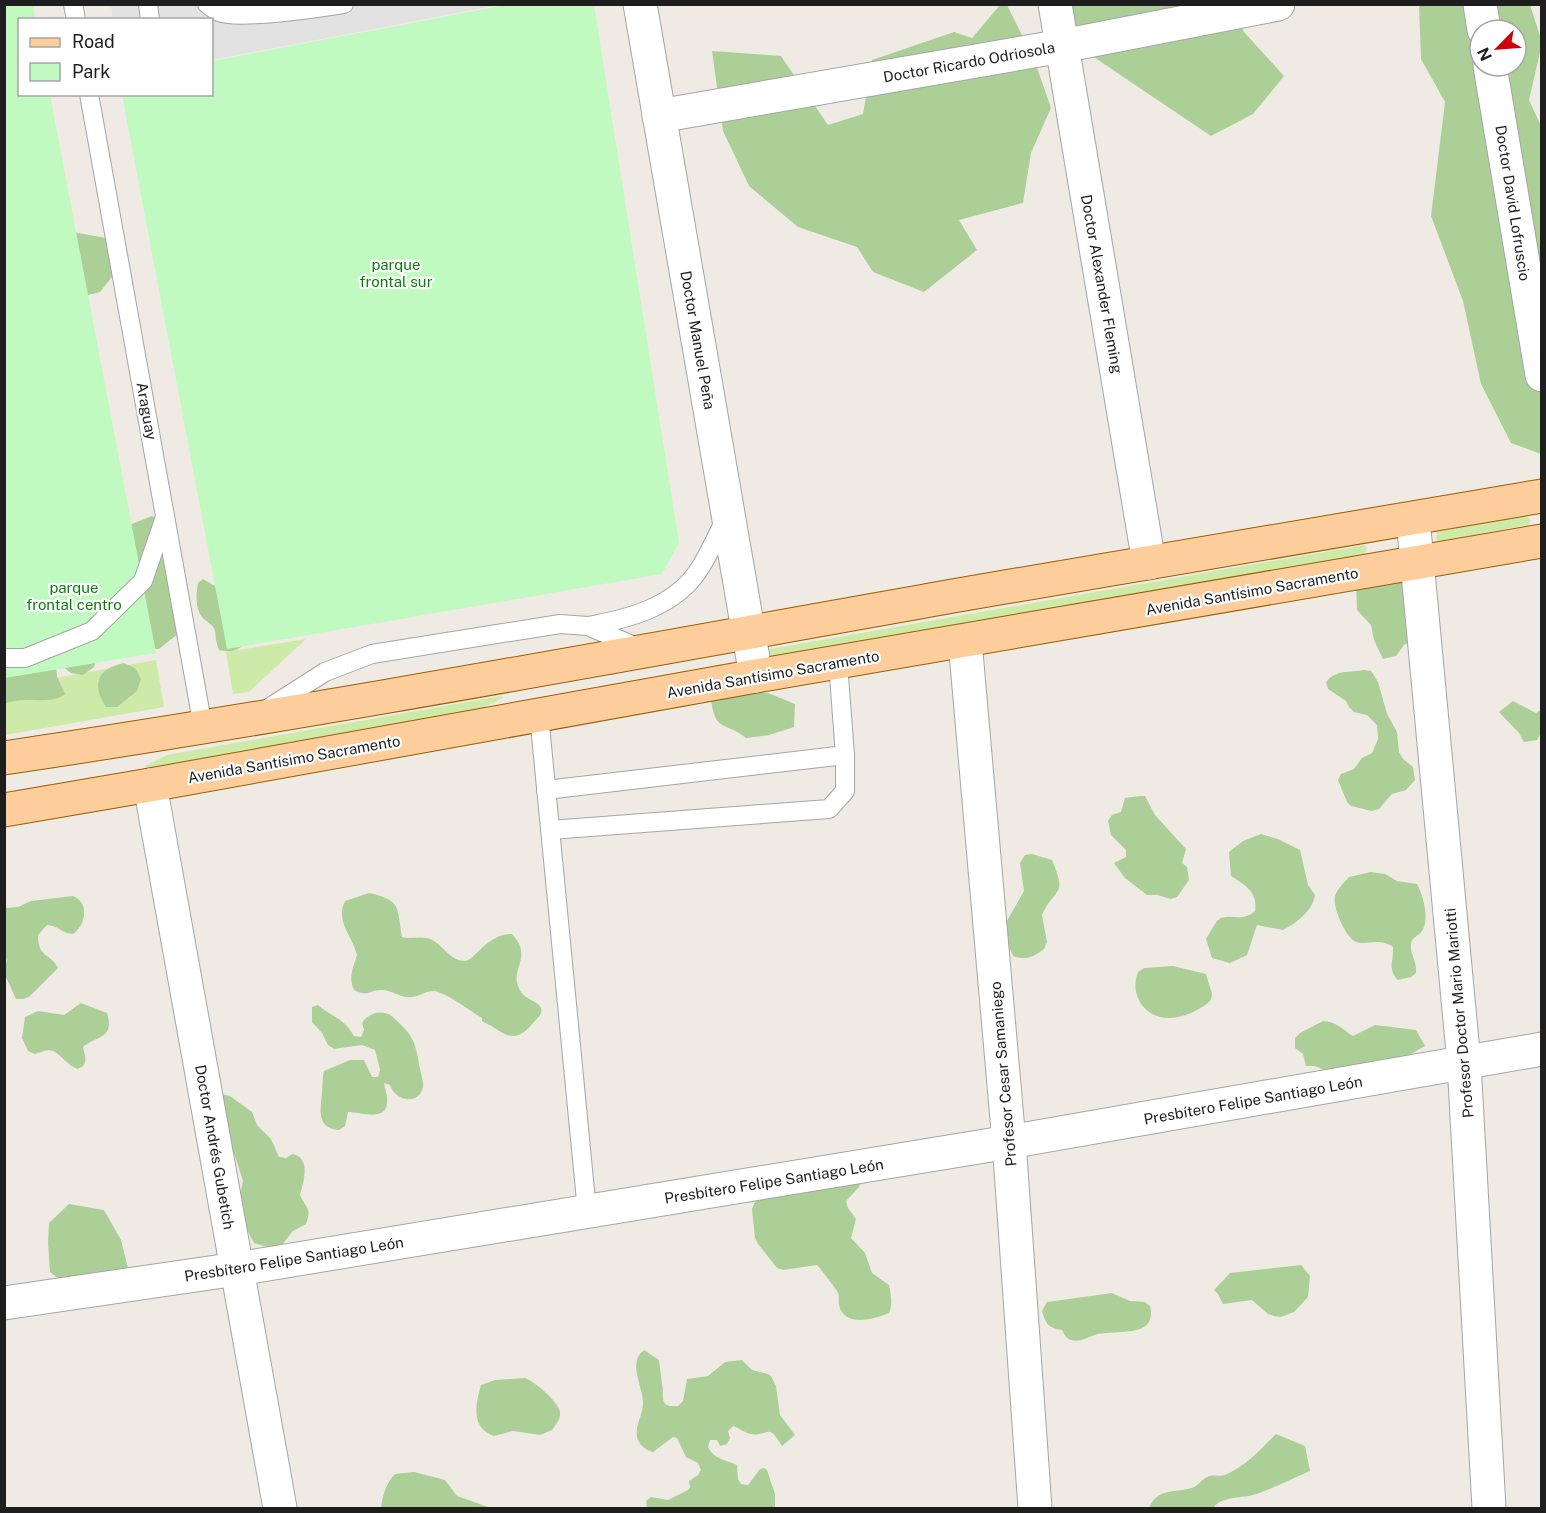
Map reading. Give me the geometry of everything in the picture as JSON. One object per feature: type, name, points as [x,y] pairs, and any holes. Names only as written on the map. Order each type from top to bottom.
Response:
[{"type":"main road","points":[[4,758],[252,719],[1542,496]]},
{"type":"main road","name":"Avenida Santísimo Sacramento","points":[[4,810],[756,676],[1542,541]]},
{"type":"street","name":"Doctor Manuel Peña","points":[[640,4],[756,676]]},
{"type":"street","name":"Doctor Alexander Fleming","points":[[1055,4],[1149,563]]},
{"type":"street","name":"Doctor Ricardo Odriosola","points":[[659,116],[1062,46],[1278,4]]},
{"type":"street","name":"Doctor David Lofruscio","points":[[1492,78],[1542,375]]},
{"type":"street","name":"Profesor Doctor Mario Mariotti","points":[[1413,519],[1464,1063],[1489,1509]]},
{"type":"street","name":"Profesor Cesar Samaniego","points":[[966,641],[1009,1142],[1035,1509]]},
{"type":"street","name":"Doctor Andrés Gubetich","points":[[150,785],[279,1509]]},
{"type":"street","name":"Presbítero Felipe Santiago León","points":[[4,1303],[237,1269],[1009,1142],[1542,1049]]},
{"type":"lane","points":[[207,4],[220,13],[237,14],[309,10],[344,4]]},
{"type":"lane","name":"Araguay","points":[[90,96],[203,727]]},
{"type":"lane","points":[[252,719],[325,672],[372,654],[560,624],[588,626],[623,619],[657,605],[683,588],[698,572],[728,513]]},
{"type":"lane","points":[[4,658],[25,658],[92,631],[143,581],[166,516]]},
{"type":"lane","points":[[588,626],[645,651]]},
{"type":"lane","points":[[550,830],[829,809],[845,791],[845,755],[838,663]]},
{"type":"lane","points":[[539,715],[587,1211]]},
{"type":"lane","points":[[546,790],[845,755]]},
{"type":"green space","name":"parque frontal centro","points":[[33,4],[35,18],[18,18],[18,96],[50,96],[156,653],[5,678],[4,5]]},
{"type":"green space","name":"parque frontal sur","points":[[506,5],[594,5],[679,543],[662,574],[227,649],[122,96],[213,96],[213,61]]},
{"type":"green space","points":[[1000,5],[1007,5],[1034,59],[1051,108],[1031,153],[1023,203],[959,220],[977,250],[924,292],[873,272],[857,247],[798,227],[749,186],[723,131],[712,51],[781,56],[828,125],[863,114],[872,60],[954,32],[972,38]]},
{"type":"green space","points":[[1052,5],[1233,5],[1244,32],[1284,76],[1253,114],[1211,136],[1070,41]]},
{"type":"green space","points":[[1419,5],[1530,5],[1541,39],[1529,100],[1542,128],[1541,454],[1511,443],[1481,384],[1463,301],[1431,216],[1445,102],[1421,59]]},
{"type":"green space","points":[[62,230],[111,239],[115,273],[100,292],[88,295]]},
{"type":"green space","points":[[152,516],[164,521],[158,552],[165,563],[178,563],[188,585],[179,633],[159,649],[108,648],[98,655],[94,667],[83,675],[71,673],[62,666],[129,525]]},
{"type":"green space","points":[[1527,516],[1531,521],[1528,525],[1439,541],[1436,538],[1437,532]]},
{"type":"green space","points":[[1364,545],[1367,547],[1365,554],[772,658],[768,653],[770,649]]},
{"type":"green space","points":[[203,579],[215,586],[246,641],[238,649],[219,650],[214,629],[200,613],[197,605],[197,591],[198,583]]},
{"type":"green space","points":[[1409,580],[1422,635],[1404,645],[1396,656],[1383,659],[1374,640],[1371,625],[1357,610],[1356,582]]},
{"type":"green space","points":[[306,639],[249,692],[233,694],[226,652]]},
{"type":"green space","points":[[156,660],[164,707],[5,735],[5,687]]},
{"type":"green space","points":[[5,663],[56,664],[57,677],[65,694],[53,699],[20,700],[5,704]]},
{"type":"green space","points":[[124,663],[135,668],[141,679],[137,691],[117,707],[106,707],[99,691],[99,679],[108,669]]},
{"type":"green space","points":[[1371,671],[1378,682],[1387,714],[1397,732],[1399,752],[1403,759],[1413,767],[1415,780],[1406,790],[1392,794],[1379,809],[1372,811],[1351,806],[1338,780],[1341,774],[1354,769],[1362,758],[1372,753],[1378,739],[1377,725],[1367,715],[1354,712],[1346,701],[1328,689],[1326,683],[1333,675]]},
{"type":"green space","points":[[741,691],[768,693],[795,704],[794,727],[769,735],[746,738],[722,725],[715,717],[711,699]]},
{"type":"green space","points":[[501,696],[503,698],[481,709],[148,768],[145,766],[167,755]]},
{"type":"green space","points":[[1513,701],[1536,713],[1541,710],[1541,733],[1537,740],[1524,742],[1519,733],[1499,712]]},
{"type":"green space","points":[[1145,796],[1155,815],[1186,849],[1182,863],[1187,867],[1189,880],[1177,897],[1170,899],[1158,895],[1147,895],[1125,878],[1114,863],[1126,857],[1126,850],[1111,835],[1108,821],[1112,815],[1121,812],[1125,798]]},
{"type":"green space","points":[[1261,834],[1278,839],[1300,850],[1308,885],[1315,895],[1314,901],[1294,924],[1283,930],[1257,925],[1247,955],[1230,963],[1212,958],[1206,939],[1217,921],[1225,917],[1245,917],[1255,911],[1252,894],[1246,886],[1231,876],[1229,852],[1243,841]]},
{"type":"green space","points":[[1032,854],[1052,860],[1059,886],[1042,915],[1047,942],[1044,949],[1033,956],[1022,958],[1013,956],[1007,942],[1007,921],[1024,891],[1020,863],[1025,855]]},
{"type":"green space","points":[[1371,872],[1385,874],[1397,881],[1417,884],[1421,894],[1425,907],[1425,920],[1422,931],[1411,942],[1416,973],[1411,977],[1398,980],[1395,976],[1392,968],[1393,947],[1378,942],[1356,942],[1344,929],[1338,914],[1335,896],[1339,888],[1349,877]]},
{"type":"green space","points":[[369,893],[393,902],[398,912],[402,937],[430,939],[456,959],[469,960],[489,942],[503,935],[512,934],[521,949],[517,973],[518,986],[523,994],[539,1005],[541,1013],[539,1016],[526,1031],[514,1036],[502,1033],[439,992],[431,991],[404,997],[384,990],[365,993],[354,990],[351,977],[357,955],[343,922],[342,909],[345,901]]},
{"type":"green space","points":[[73,896],[78,899],[84,909],[83,920],[77,930],[69,934],[47,925],[38,935],[42,952],[58,968],[29,997],[16,999],[5,975],[7,961],[4,951],[5,908],[18,907],[31,901]]},
{"type":"green space","points":[[1173,966],[1206,974],[1212,994],[1211,1000],[1186,1015],[1174,1018],[1160,1017],[1146,1009],[1137,996],[1138,972],[1144,968]]},
{"type":"green space","points":[[81,1003],[107,1013],[109,1021],[107,1032],[83,1047],[84,1065],[78,1069],[52,1051],[47,1050],[35,1054],[28,1051],[22,1038],[25,1017],[38,1011],[64,1015]]},
{"type":"green space","points":[[318,1005],[342,1021],[354,1036],[361,1037],[364,1030],[362,1023],[372,1014],[382,1013],[393,1017],[408,1032],[414,1042],[423,1082],[421,1093],[412,1099],[402,1098],[390,1085],[384,1083],[387,1100],[382,1112],[371,1115],[348,1112],[345,1126],[339,1130],[326,1125],[321,1116],[324,1071],[350,1060],[364,1060],[372,1077],[378,1077],[380,1070],[375,1050],[362,1045],[334,1049],[328,1045],[322,1033],[312,1022],[312,1007]]},
{"type":"green space","points":[[1323,1021],[1336,1024],[1353,1036],[1375,1025],[1416,1030],[1425,1046],[1402,1059],[1329,1072],[1315,1066],[1306,1066],[1303,1054],[1295,1048],[1295,1038],[1300,1033]]},
{"type":"green space","points":[[222,1094],[230,1096],[252,1112],[257,1125],[271,1139],[279,1157],[286,1158],[292,1154],[298,1156],[304,1165],[300,1195],[308,1212],[308,1219],[306,1224],[293,1231],[281,1246],[274,1249],[254,1243],[240,1216],[240,1194],[243,1181],[234,1153],[226,1140]]},
{"type":"green space","points":[[862,1180],[859,1187],[846,1201],[856,1219],[851,1238],[865,1253],[872,1273],[889,1285],[891,1303],[889,1313],[861,1320],[847,1317],[842,1312],[837,1291],[817,1265],[783,1270],[777,1268],[755,1238],[752,1209],[756,1199]]},
{"type":"green space","points":[[69,1204],[104,1210],[121,1240],[129,1272],[90,1303],[50,1272],[49,1223]]},
{"type":"green space","points":[[1301,1265],[1310,1276],[1308,1297],[1294,1312],[1281,1317],[1268,1314],[1252,1300],[1223,1304],[1214,1290],[1230,1273]]},
{"type":"green space","points":[[1112,1293],[1130,1301],[1145,1302],[1150,1306],[1151,1316],[1148,1323],[1134,1330],[1098,1334],[1074,1341],[1068,1338],[1062,1330],[1048,1325],[1042,1311],[1047,1302]]},
{"type":"green space","points":[[644,1350],[659,1360],[663,1400],[671,1406],[678,1406],[683,1401],[687,1379],[708,1376],[725,1362],[742,1360],[752,1370],[771,1376],[776,1386],[780,1415],[795,1435],[782,1446],[770,1432],[751,1434],[733,1426],[728,1431],[730,1438],[727,1444],[720,1446],[717,1440],[710,1440],[708,1447],[717,1457],[737,1465],[738,1479],[741,1484],[748,1485],[760,1469],[767,1470],[775,1494],[775,1508],[647,1508],[646,1501],[651,1497],[668,1500],[688,1490],[689,1481],[701,1470],[698,1463],[686,1457],[677,1438],[673,1437],[653,1452],[644,1448],[638,1440],[637,1426],[643,1403],[636,1368],[639,1355]]},
{"type":"green space","points":[[525,1378],[546,1392],[559,1408],[560,1417],[555,1426],[552,1430],[540,1435],[513,1431],[494,1436],[487,1432],[478,1422],[476,1408],[481,1385],[495,1380]]},
{"type":"green space","points":[[1276,1434],[1305,1446],[1310,1471],[1257,1494],[1222,1501],[1213,1508],[1149,1508],[1156,1497],[1161,1494],[1192,1488],[1207,1477],[1223,1476],[1232,1472]]},
{"type":"green space","points":[[414,1472],[445,1480],[457,1496],[491,1508],[381,1508],[385,1490],[395,1474]]},
{"type":"shaded area","points":[[111,5],[499,5],[213,60],[213,18],[113,18]]}]
